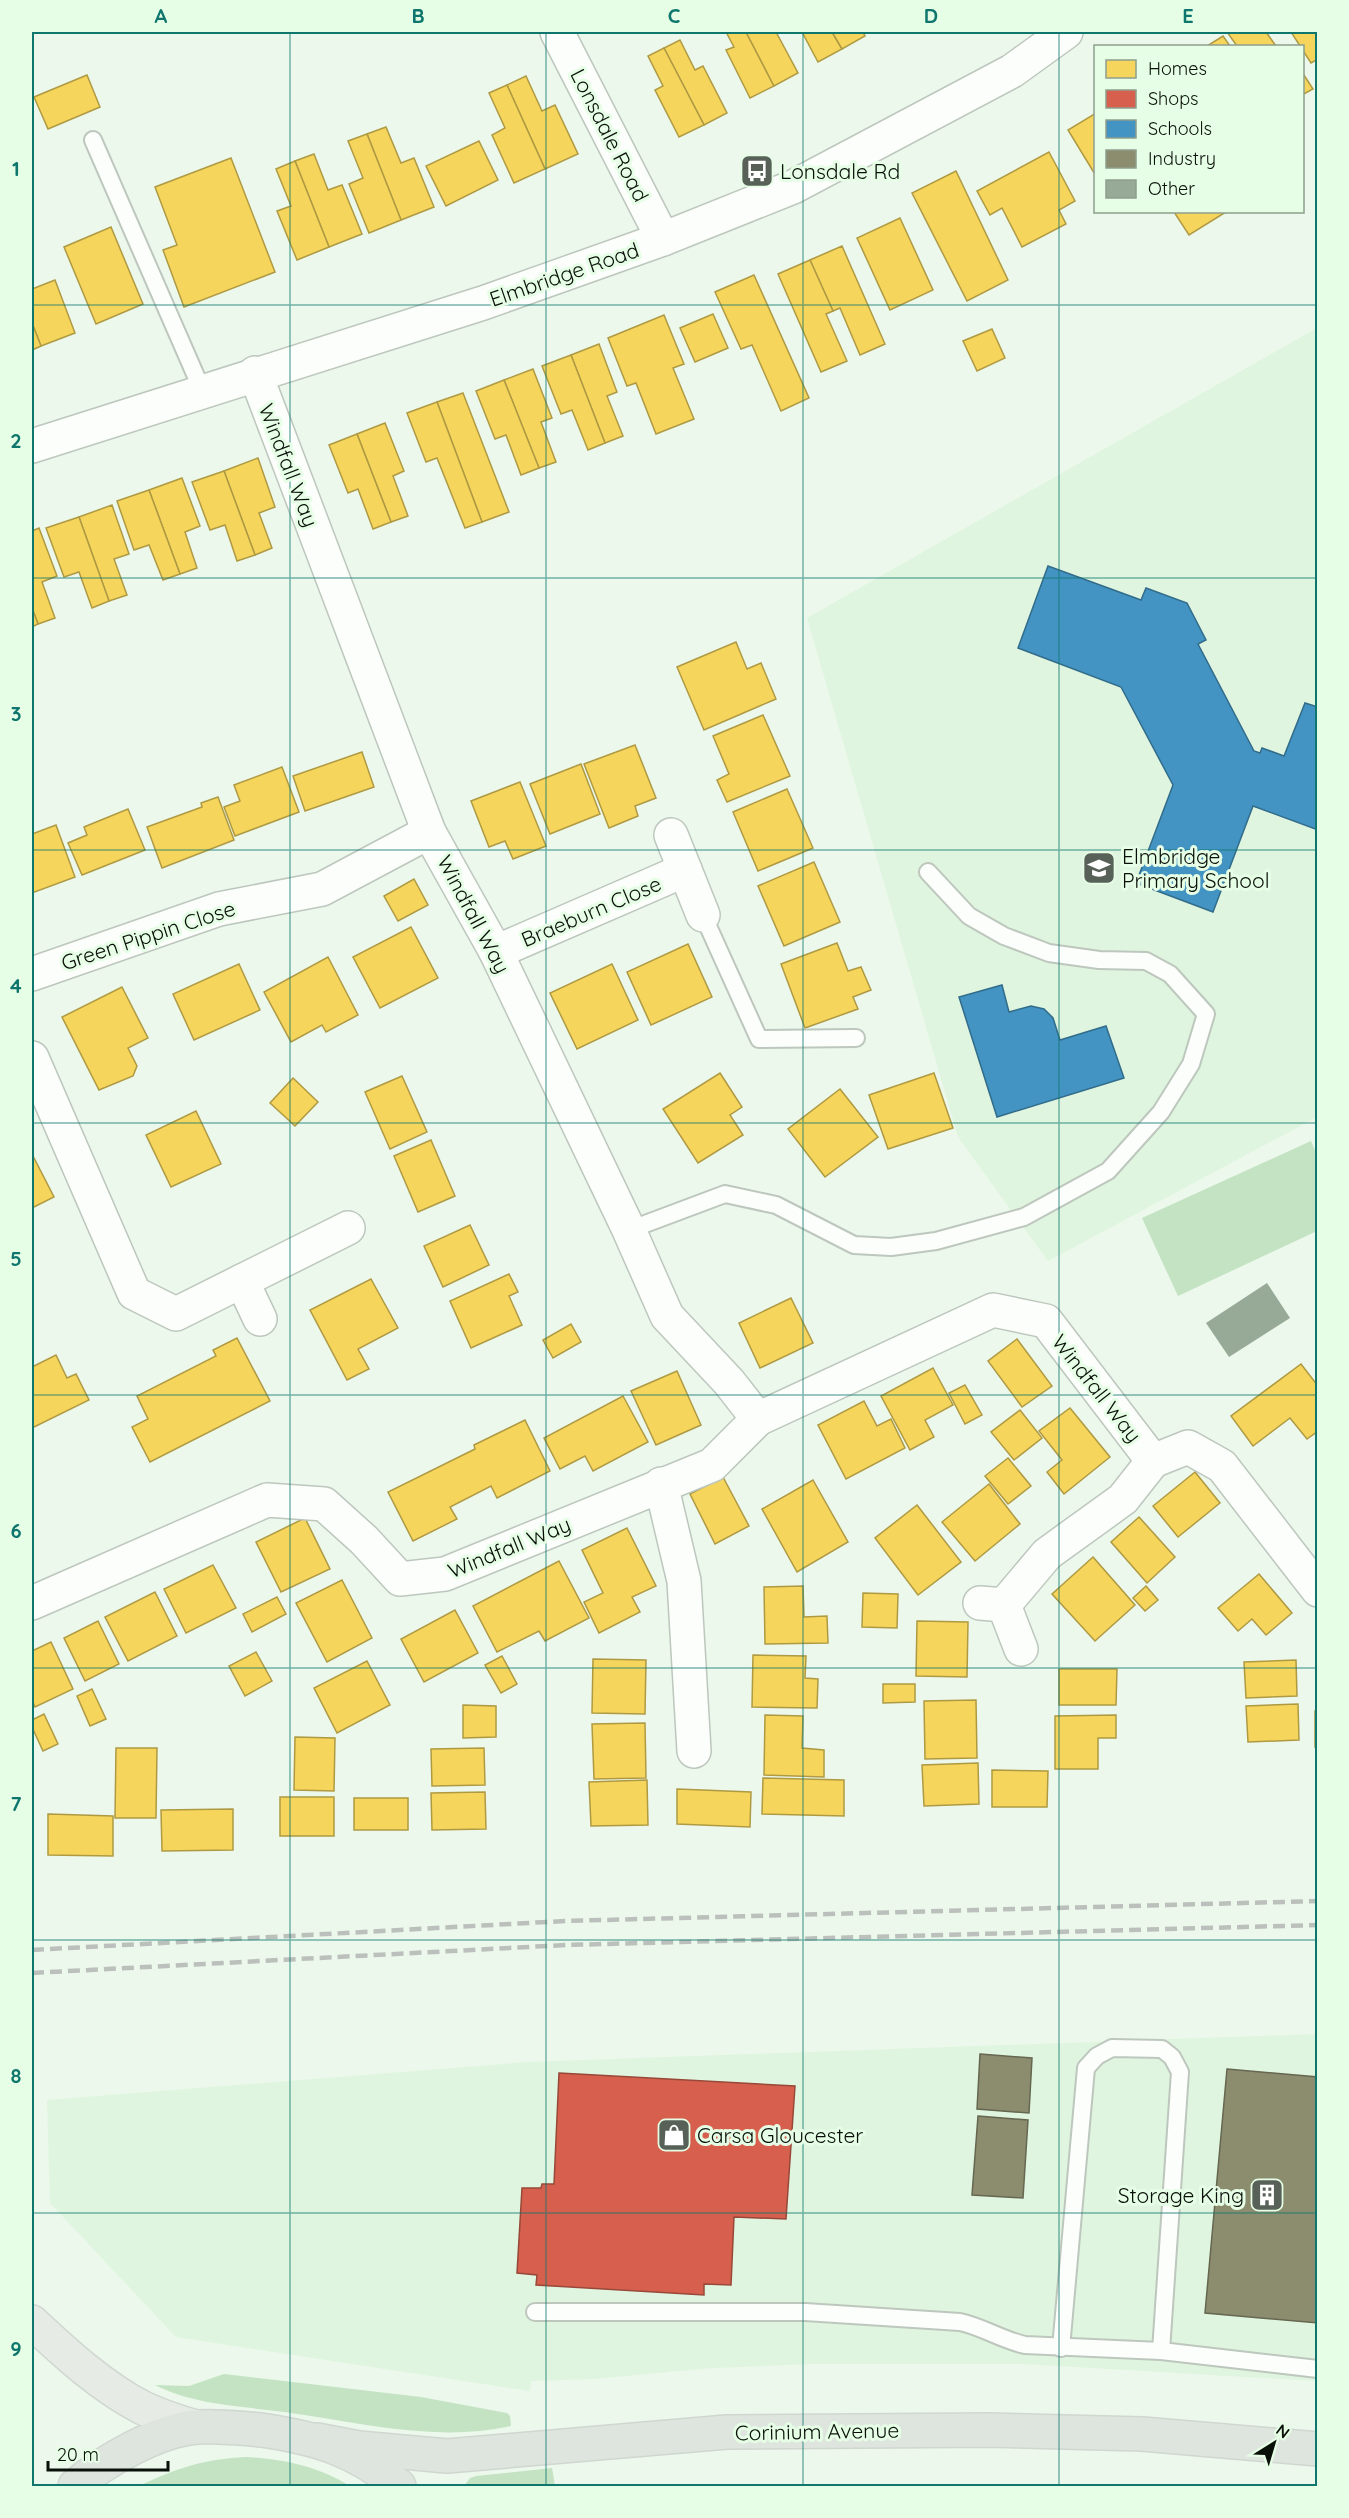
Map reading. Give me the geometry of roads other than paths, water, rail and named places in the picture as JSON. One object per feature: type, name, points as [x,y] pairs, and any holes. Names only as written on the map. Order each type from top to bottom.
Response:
[{"type":"highway","points":[[75,2487],[95,2469],[119,2455],[156,2438],[196,2427],[243,2428],[317,2440],[365,2461],[399,2487]]},
{"type":"highway","name":"Corinium Avenue","points":[[317,2440],[380,2451],[447,2456],[727,2432],[989,2430],[1142,2434],[1317,2449]]},
{"type":"main road","points":[[32,2322],[63,2350],[122,2396],[164,2418],[196,2427]]},
{"type":"street","name":"Lonsdale Road","points":[[557,32],[663,239]]},
{"type":"street","name":"Elmbridge Road","points":[[32,446],[255,373],[483,303],[663,239],[793,187],[1012,71],[1066,32]]},
{"type":"street","name":"Windfall Way","points":[[255,373],[429,832],[496,952],[668,1316],[729,1382],[758,1419]]},
{"type":"street","name":"Green Pippin Close","points":[[32,974],[219,909],[322,889],[429,832]]},
{"type":"street","name":"Braeburn Close","points":[[671,835],[703,915]]},
{"type":"street","name":"Braeburn Close","points":[[496,952],[685,870]]},
{"type":"street","points":[[32,1059],[134,1293],[176,1314],[348,1228]]},
{"type":"street","points":[[242,1281],[260,1319]]},
{"type":"street","name":"Windfall Way","points":[[32,1603],[267,1500],[324,1504],[364,1540],[400,1579],[445,1574],[712,1465],[758,1419],[993,1310],[1046,1321],[1153,1461],[1188,1447],[1222,1466],[1317,1590]]},
{"type":"street","points":[[1021,1649],[992,1604],[1047,1554],[1123,1499],[1153,1461]]},
{"type":"street","points":[[661,1484],[684,1581],[693,1750]]},
{"type":"lane","points":[[93,140],[202,390]]},
{"type":"lane","points":[[629,1230],[725,1194],[777,1205],[854,1245],[891,1247],[936,1241],[1024,1216],[1108,1171],[1161,1112],[1191,1064],[1206,1014],[1170,974],[1146,961],[1099,960],[1049,953],[1004,936],[969,915],[928,872]]},
{"type":"lane","points":[[703,915],[759,1039],[856,1038]]},
{"type":"lane","points":[[1061,2348],[1086,2068],[1096,2056],[1112,2048],[1162,2049],[1172,2057],[1180,2072],[1161,2351]]},
{"type":"lane","points":[[535,2312],[806,2312],[960,2322],[974,2325],[1012,2342],[1061,2348],[1161,2351],[1317,2370]]},
{"type":"railway","points":[[32,1950],[565,1921],[1318,1901]]},
{"type":"railway","points":[[32,1973],[566,1945],[1318,1925]]},
{"type":"place","name":"Lonsdale Rd","points":[[757,171]]},
{"type":"place","name":"Elmbridge Primary School","points":[[1099,868]]},
{"type":"place","name":"Carsa Gloucester","points":[[674,2135]]},
{"type":"place","name":"Storage King","points":[[1267,2195]]}]
